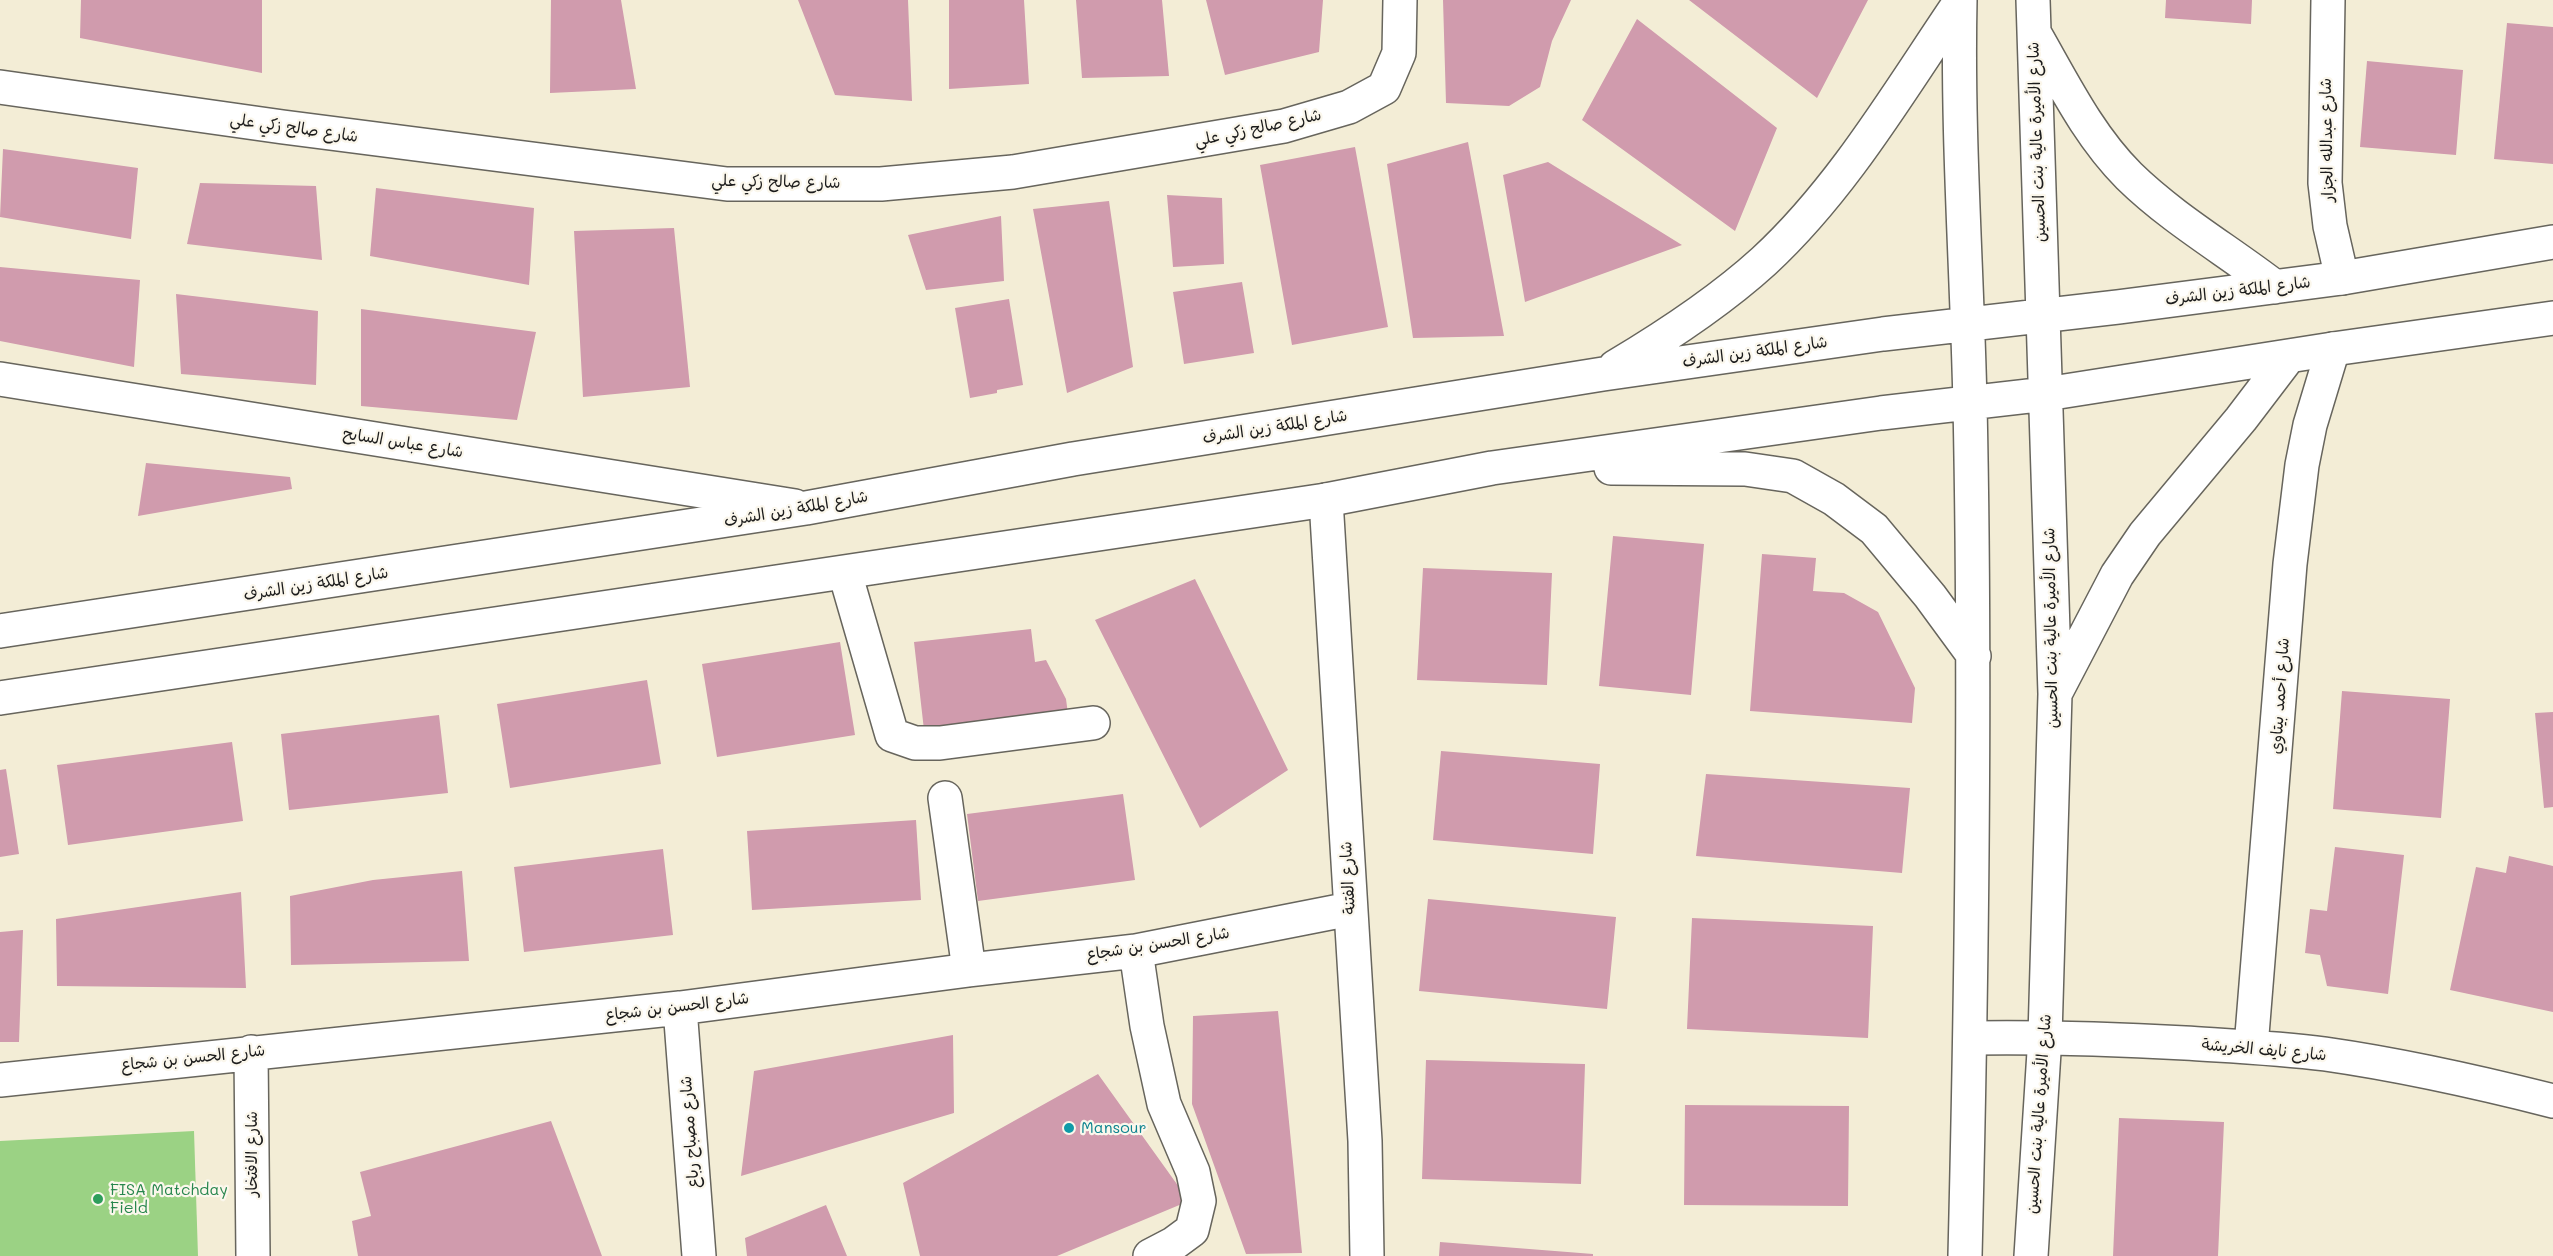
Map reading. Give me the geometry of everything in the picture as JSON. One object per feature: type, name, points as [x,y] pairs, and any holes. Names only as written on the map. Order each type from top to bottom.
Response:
[{"type":"main road","name":"شارع صالح زكي علي","points":[[0,87],[283,127],[727,184],[881,184],[1047,166],[1284,126],[1349,107],[1383,88],[1399,53],[1400,0]]},
{"type":"main road","name":"شارع عبدالله الجزار","points":[[2328,0],[2325,183],[2330,226],[2342,278]]},
{"type":"main road","points":[[1960,1],[1959,120],[1970,404],[1974,656],[1971,1038],[1965,1256]]},
{"type":"main road","points":[[1603,374],[1659,341],[1724,294],[1764,261],[1795,230],[1875,128],[1960,1]]},
{"type":"main road","points":[[2033,14],[2079,112],[2095,137],[2129,176],[2169,210],[2275,287]]},
{"type":"main road","name":"شارع الأميرة عالية بنت الحسين","points":[[2031,1256],[2045,1036],[2055,694],[2033,14]]},
{"type":"main road","name":"شارع الملكة زين الشرف","points":[[0,631],[806,508],[1073,459],[1603,374],[1967,323],[2342,278],[2553,242]]},
{"type":"main road","points":[[0,698],[1326,500],[1492,468],[1881,413],[2046,394],[2333,349],[2553,318]]},
{"type":"main road","name":"شارع أحمد بيتاوي","points":[[2251,1047],[2291,553],[2310,425],[2333,349]]},
{"type":"main road","points":[[2055,694],[2117,575],[2145,534],[2241,419],[2289,356]]},
{"type":"main road","name":"شارع عباس السايح","points":[[0,379],[806,508]]},
{"type":"main road","points":[[1492,468],[1745,469],[1793,476],[1834,499],[1874,529],[1930,596],[1974,656]]},
{"type":"main road","name":"شارع الفتنة","points":[[1326,500],[1365,1141],[1367,1256]]},
{"type":"main road","points":[[845,573],[892,735],[915,743],[940,743],[1093,723]]},
{"type":"main road","points":[[945,798],[969,970]]},
{"type":"main road","name":"شارع الحسن بن شجاع","points":[[0,1080],[680,1008],[969,970],[1136,951],[1350,909]]},
{"type":"main road","points":[[1136,951],[1147,1026],[1164,1104],[1193,1172],[1199,1201],[1192,1230],[1173,1244],[1150,1256]]},
{"type":"main road","name":"شارع مصباح رباع","points":[[680,1008],[699,1256]]},
{"type":"main road","name":"شارع نايف الخريشة","points":[[1971,1038],[2045,1036],[2251,1047],[2325,1054],[2495,1086],[2553,1101]]},
{"type":"main road","name":"شارع الافتخار","points":[[251,1052],[253,1256]]},
{"type":"green space","name":"FISA Matchday Field","points":[[194,1131],[198,1256],[0,1256],[0,1141]]},
{"type":"building","points":[[81,0],[262,0],[262,73],[80,38]]},
{"type":"building","points":[[551,0],[621,0],[636,89],[550,93]]},
{"type":"building","points":[[798,0],[908,0],[912,101],[835,95]]},
{"type":"building","points":[[949,0],[1024,0],[1029,84],[949,89]]},
{"type":"building","points":[[1076,0],[1162,0],[1169,76],[1082,78]]},
{"type":"building","points":[[1206,0],[1323,0],[1319,52],[1225,75]]},
{"type":"building","points":[[1443,0],[1571,0],[1552,41],[1540,87],[1509,106],[1446,103]]},
{"type":"building","points":[[1689,0],[1868,0],[1817,98]]},
{"type":"building","points":[[2166,0],[2252,0],[2251,24],[2165,18]]},
{"type":"building","points":[[1637,19],[1777,128],[1735,231],[1582,120]]},
{"type":"building","points":[[2507,23],[2553,27],[2553,164],[2494,159]]},
{"type":"building","points":[[2367,61],[2463,70],[2456,155],[2360,147]]},
{"type":"building","points":[[1468,142],[1504,336],[1413,338],[1387,164]]},
{"type":"building","points":[[1355,147],[1388,327],[1292,345],[1260,165]]},
{"type":"building","points":[[3,149],[138,168],[131,239],[0,217]]},
{"type":"building","points":[[1548,162],[1682,245],[1525,302],[1503,175]]},
{"type":"building","points":[[200,183],[316,186],[322,260],[187,244]]},
{"type":"building","points":[[376,188],[534,208],[529,285],[370,256]]},
{"type":"building","points":[[1167,195],[1222,198],[1224,264],[1173,267]]},
{"type":"building","points":[[1109,201],[1133,367],[1067,393],[1033,209]]},
{"type":"building","points":[[1001,216],[1004,281],[926,290],[908,235]]},
{"type":"building","points":[[674,228],[690,387],[583,397],[574,231]]},
{"type":"building","points":[[0,267],[140,280],[134,367],[0,341]]},
{"type":"building","points":[[1242,282],[1254,353],[1184,364],[1173,292]]},
{"type":"building","points":[[176,294],[318,311],[316,385],[181,374]]},
{"type":"building","points":[[1009,299],[1023,385],[970,398],[955,308]]},
{"type":"building","points":[[361,309],[536,332],[517,420],[361,406]]},
{"type":"building","points":[[146,463],[290,477],[292,489],[138,516]]},
{"type":"building","points":[[1613,536],[1704,544],[1691,695],[1599,686]]},
{"type":"building","points":[[1762,554],[1816,558],[1813,591],[1844,593],[1878,612],[1915,688],[1912,723],[1750,711]]},
{"type":"building","points":[[1423,568],[1552,573],[1547,685],[1417,680]]},
{"type":"building","points":[[1195,579],[1288,770],[1200,828],[1095,620]]},
{"type":"building","points":[[1031,629],[1035,662],[1046,660],[1066,699],[1068,714],[924,730],[914,642]]},
{"type":"building","points":[[840,642],[855,735],[717,757],[702,664]]},
{"type":"building","points":[[647,680],[661,764],[510,788],[497,704]]},
{"type":"building","points":[[2342,691],[2450,699],[2441,818],[2333,809]]},
{"type":"building","points":[[2553,712],[2553,807],[2544,808],[2535,713]]},
{"type":"building","points":[[439,715],[448,793],[289,810],[281,734]]},
{"type":"building","points":[[232,742],[243,821],[68,845],[57,765]]},
{"type":"building","points":[[1441,751],[1600,764],[1593,854],[1433,840]]},
{"type":"building","points":[[6,769],[19,854],[0,857],[0,770]]},
{"type":"building","points":[[1706,774],[1910,788],[1902,873],[1696,856]]},
{"type":"building","points":[[1123,794],[1135,880],[978,901],[967,814]]},
{"type":"building","points":[[916,820],[921,900],[752,910],[747,831]]},
{"type":"building","points":[[2335,847],[2404,855],[2388,994],[2327,986],[2320,955],[2305,953],[2310,909],[2327,911]]},
{"type":"building","points":[[663,849],[673,935],[524,952],[514,867]]},
{"type":"building","points":[[2509,856],[2553,866],[2553,1012],[2450,990],[2476,867],[2506,873]]},
{"type":"building","points":[[462,871],[469,961],[291,965],[290,896],[373,880]]},
{"type":"building","points":[[241,892],[246,988],[57,986],[56,919]]},
{"type":"building","points":[[1428,899],[1616,917],[1607,1009],[1419,991]]},
{"type":"building","points":[[1692,918],[1873,926],[1868,1038],[1687,1029]]},
{"type":"building","points":[[23,930],[19,1042],[0,1042],[0,932]]},
{"type":"building","points":[[1278,1011],[1302,1253],[1246,1254],[1192,1104],[1193,1016]]},
{"type":"building","points":[[953,1035],[954,1113],[741,1176],[754,1071]]},
{"type":"building","points":[[1426,1060],[1585,1064],[1581,1184],[1422,1179]]},
{"type":"building","name":"Mansour","points":[[1098,1074],[1189,1201],[1057,1256],[920,1256],[903,1183]]},
{"type":"building","points":[[1685,1105],[1849,1106],[1848,1206],[1684,1205]]},
{"type":"building","points":[[2119,1118],[2224,1122],[2218,1256],[2113,1256]]},
{"type":"building","points":[[551,1121],[602,1256],[358,1256],[352,1221],[371,1216],[360,1172]]},
{"type":"building","points":[[826,1205],[847,1256],[747,1256],[745,1238]]},
{"type":"building","points":[[1440,1242],[1593,1254],[1593,1256],[1439,1256]]},
{"type":"place","name":"Mansour","points":[[1069,1128]]},
{"type":"place","name":"FISA Matchday Field","points":[[98,1199]]}]
